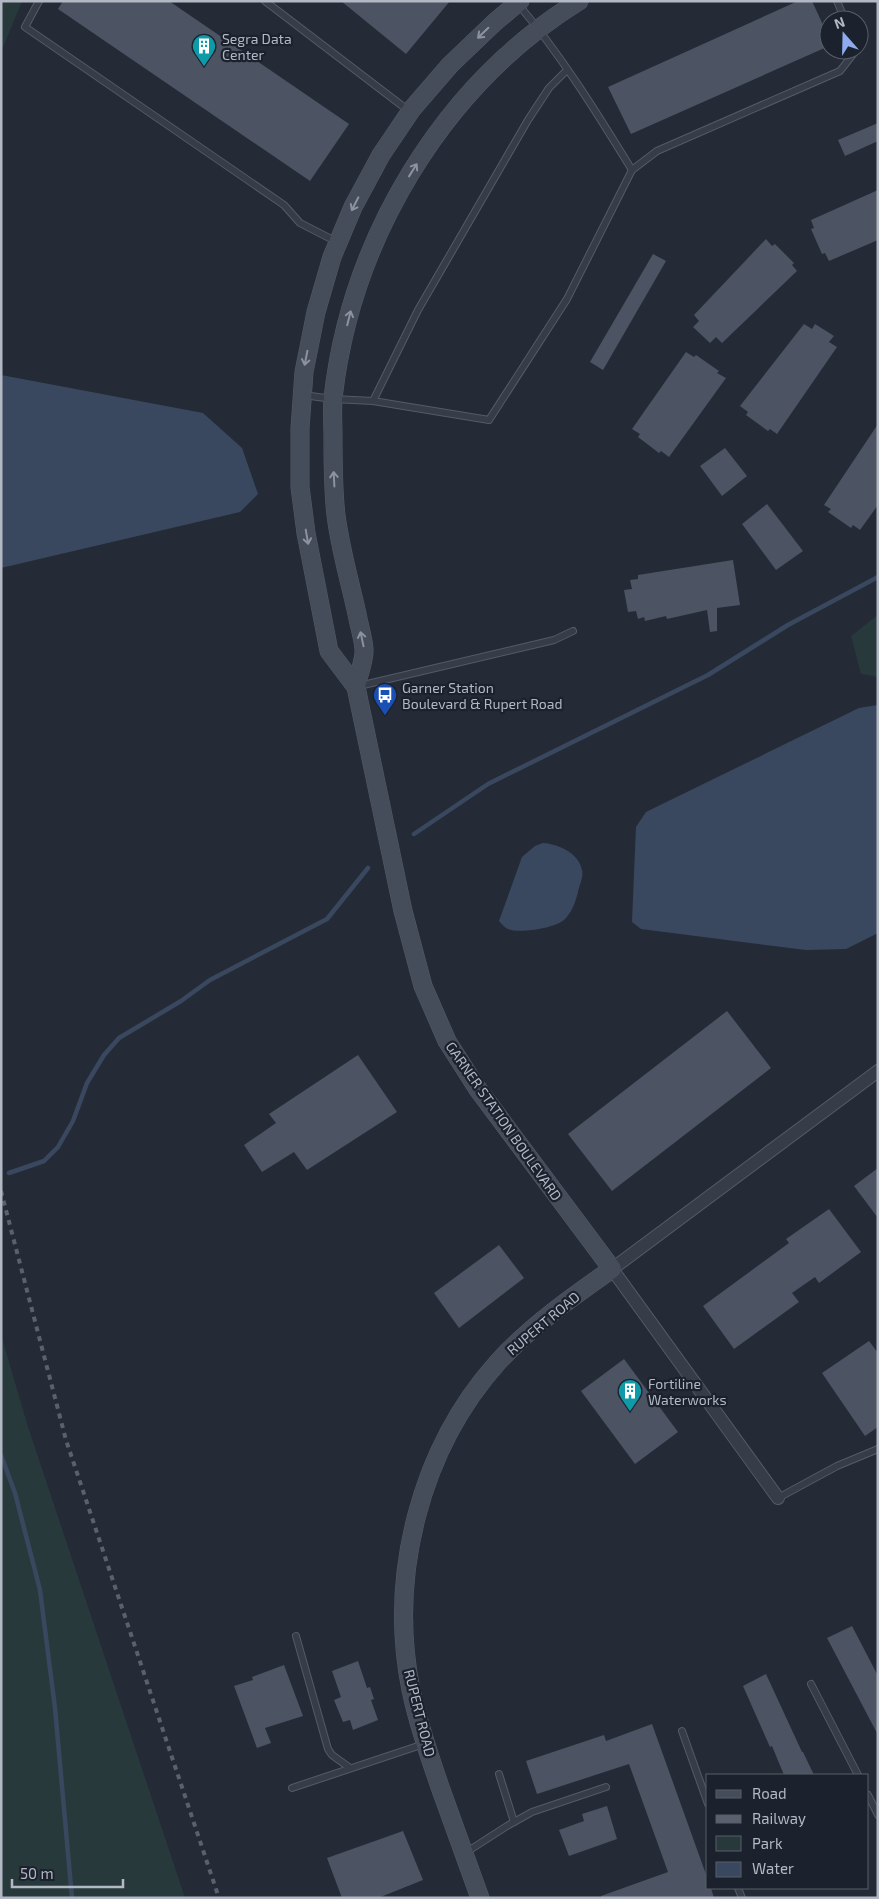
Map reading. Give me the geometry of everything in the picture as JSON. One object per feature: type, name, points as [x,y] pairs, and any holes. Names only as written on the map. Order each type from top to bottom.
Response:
[{"type":"street","name":"GARNER STATION BOULEVARD","points":[[579,1],[540,29],[494,67],[458,107],[425,149],[396,196],[374,243],[355,295],[342,348],[333,400],[333,461],[336,515],[364,650],[356,686],[403,911],[424,986],[447,1042],[477,1088],[612,1269],[778,1498]]},
{"type":"street","name":"GARNER STATION BOULEVARD","points":[[356,686],[330,651],[306,533],[300,487],[304,372],[316,312],[338,242],[353,207],[381,155],[410,112],[450,65],[518,2]]},
{"type":"street","name":"RUPERT ROAD","points":[[480,1898],[425,1744],[411,1690],[404,1641],[404,1606],[409,1550],[419,1506],[449,1433],[467,1404],[497,1363],[524,1336],[557,1309],[784,1143],[878,1071]]},
{"type":"lane","points":[[39,1],[25,27],[284,205],[300,223],[338,242]]},
{"type":"lane","points":[[265,1],[410,112]]},
{"type":"lane","points":[[518,2],[540,29],[568,70],[632,170]]},
{"type":"lane","points":[[302,395],[333,400],[373,401],[489,420],[566,299],[632,170],[657,151],[840,71],[849,60]]},
{"type":"lane","points":[[373,401],[418,310],[528,120],[549,88],[568,70]]},
{"type":"lane","points":[[356,686],[554,640],[573,631]]},
{"type":"lane","points":[[778,1498],[837,1466],[878,1449]]},
{"type":"lane","points":[[296,1636],[328,1749],[332,1755],[350,1768]]},
{"type":"lane","points":[[811,1684],[857,1774]]},
{"type":"lane","points":[[682,1731],[706,1798]]},
{"type":"lane","points":[[292,1788],[425,1744]]},
{"type":"lane","points":[[498,1774],[514,1822]]},
{"type":"lane","points":[[464,1854],[532,1812],[606,1787]]},
{"type":"lane","points":[[869,1797],[878,1815]]},
{"type":"green space","points":[[1,1],[22,1],[1,52]]},
{"type":"green space","points":[[878,615],[878,677],[861,674],[851,636]]},
{"type":"green space","points":[[1,1335],[28,1427],[185,1898],[1,1898]]},
{"type":"water","points":[[1,375],[203,413],[242,448],[258,494],[240,512],[1,568]]},
{"type":"water","points":[[878,705],[878,933],[846,949],[806,950],[641,929],[632,922],[636,827],[646,812],[859,708]]},
{"type":"water","points":[[543,843],[567,850],[580,864],[582,875],[575,903],[567,917],[559,923],[545,928],[520,931],[508,929],[499,921],[522,857],[535,846]]},
{"type":"building","name":"Segra Data Center","points":[[63,1],[169,1],[349,124],[310,181],[58,9]]},
{"type":"building","points":[[341,1],[450,1],[406,54]]},
{"type":"building","points":[[798,1],[812,1],[819,16],[819,50],[631,134],[608,87]]},
{"type":"building","points":[[878,123],[878,141],[845,156],[838,140]]},
{"type":"building","points":[[878,190],[878,240],[829,261],[825,253],[822,254],[811,229],[814,228],[811,220]]},
{"type":"building","points":[[766,239],[772,246],[775,244],[794,263],[792,265],[797,271],[722,343],[716,337],[710,343],[693,327],[699,321],[694,315]]},
{"type":"building","points":[[653,254],[666,261],[603,370],[590,362]]},
{"type":"building","points":[[804,324],[812,329],[815,324],[834,336],[829,342],[837,347],[777,434],[770,429],[768,431],[746,415],[748,412],[740,406]]},
{"type":"building","points":[[686,352],[694,357],[696,355],[719,371],[717,373],[726,378],[669,457],[661,451],[659,453],[638,437],[640,434],[632,429]]},
{"type":"building","points":[[878,424],[878,505],[860,530],[853,525],[851,528],[828,512],[831,509],[824,505]]},
{"type":"building","points":[[725,448],[747,476],[722,496],[700,466]]},
{"type":"building","points":[[767,504],[803,551],[776,570],[742,524]]},
{"type":"building","points":[[733,560],[740,605],[717,608],[717,631],[710,632],[707,610],[667,619],[666,616],[645,621],[644,617],[638,619],[636,611],[628,612],[624,590],[632,589],[630,580],[638,579],[638,575]]},
{"type":"building","points":[[727,1011],[771,1068],[612,1191],[568,1134]]},
{"type":"building","points":[[358,1055],[397,1112],[307,1170],[294,1152],[262,1172],[244,1145],[276,1123],[269,1114]]},
{"type":"building","points":[[878,1168],[878,1218],[854,1186]]},
{"type":"building","points":[[829,1209],[861,1252],[819,1283],[815,1277],[792,1293],[799,1302],[734,1349],[703,1306],[789,1243],[786,1239]]},
{"type":"building","points":[[499,1245],[524,1278],[459,1328],[434,1293]]},
{"type":"building","points":[[869,1341],[878,1353],[878,1427],[865,1436],[822,1373]]},
{"type":"building","name":"Fortiline Waterworks","points":[[624,1359],[678,1432],[635,1464],[581,1391]]},
{"type":"building","points":[[852,1626],[878,1676],[878,1735],[827,1638]]},
{"type":"building","points":[[358,1661],[367,1688],[370,1687],[374,1699],[371,1700],[378,1720],[353,1730],[350,1720],[343,1722],[334,1700],[341,1697],[332,1671]]},
{"type":"building","points":[[284,1665],[303,1716],[265,1728],[271,1743],[257,1748],[234,1686],[253,1680],[252,1677]]},
{"type":"building","points":[[766,1674],[814,1774],[784,1774],[743,1686]]},
{"type":"building","points":[[652,1724],[706,1874],[706,1889],[711,1889],[714,1898],[601,1898],[601,1896],[668,1872],[629,1764],[537,1794],[526,1761],[604,1735],[606,1741]]},
{"type":"building","points":[[607,1806],[617,1839],[569,1856],[559,1830],[584,1821],[582,1814]]},
{"type":"building","points":[[403,1831],[423,1880],[378,1898],[342,1898],[327,1858]]},
{"type":"waterway","points":[[414,834],[488,784],[708,675],[788,625],[878,577]]},
{"type":"waterway","points":[[9,1173],[44,1161],[58,1147],[73,1121],[87,1083],[104,1055],[119,1038],[181,1001],[210,980],[327,919],[368,868]]},
{"type":"waterway","points":[[1,1455],[15,1493],[40,1590],[55,1708],[72,1898]]},
{"type":"railway","points":[[1,1191],[66,1440],[219,1898]]},
{"type":"place","name":"Segra Data Center","points":[[204,67]]},
{"type":"place","name":"Garner Station Boulevard & Rupert Road","points":[[385,716]]},
{"type":"place","name":"Fortiline Waterworks","points":[[630,1412]]}]
